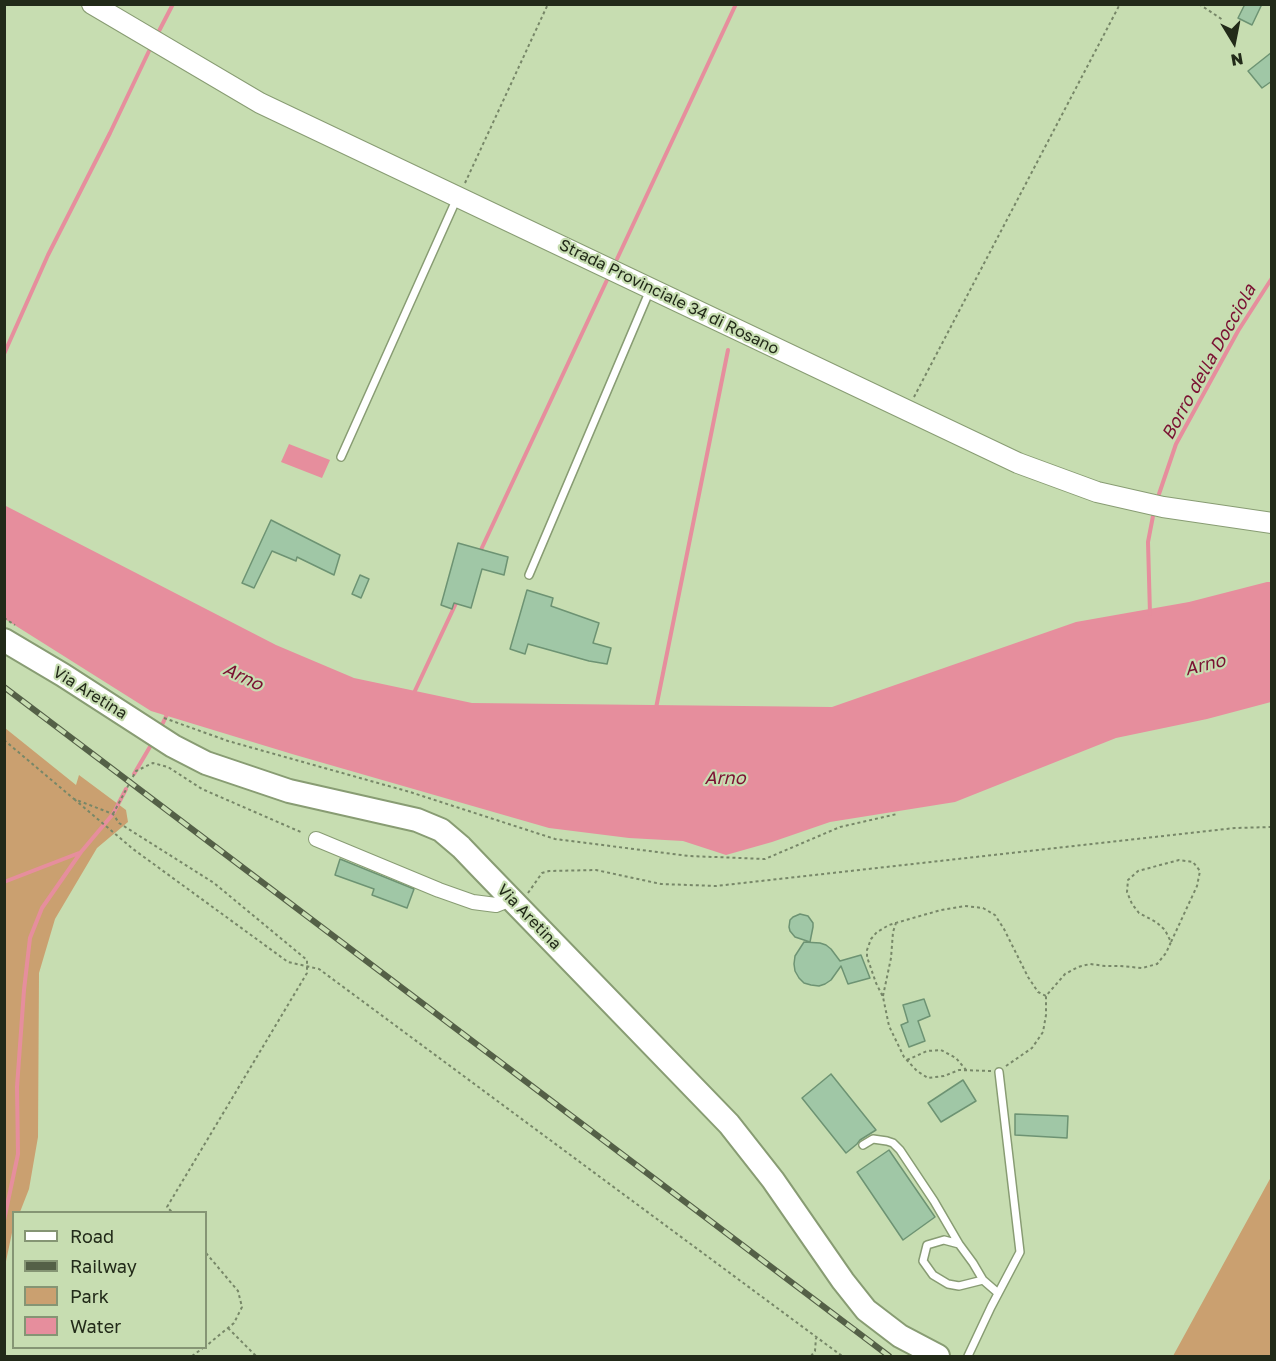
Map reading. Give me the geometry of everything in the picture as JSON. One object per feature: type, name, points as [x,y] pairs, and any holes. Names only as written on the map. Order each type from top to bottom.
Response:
[{"type":"main road","name":"Strada Provinciale 34 di Rosano","points":[[92,4],[260,103],[1018,463],[1096,492],[1163,507],[1272,523]]},
{"type":"main road","name":"Via Aretina","points":[[4,640],[173,746],[206,763],[289,791],[417,820],[441,830],[511,898],[729,1124],[773,1180],[843,1281],[867,1310],[900,1336],[938,1356]]},
{"type":"street","points":[[85,4],[113,17]]},
{"type":"street","points":[[316,839],[473,902],[496,905],[511,898]]},
{"type":"lane","points":[[341,457],[458,196]]},
{"type":"lane","points":[[529,575],[651,288]]},
{"type":"lane","points":[[968,1356],[1020,1252],[999,1071]]},
{"type":"lane","points":[[863,1145],[873,1139],[887,1140],[900,1150],[983,1280],[998,1293]]},
{"type":"lane","points":[[959,1244],[944,1240],[927,1245],[923,1261],[933,1275],[948,1284],[959,1286],[983,1280]]},
{"type":"path","points":[[458,196],[548,4]]},
{"type":"path","points":[[907,411],[1120,4]]},
{"type":"path","points":[[1199,4],[1223,20]]},
{"type":"path","points":[[171,721],[228,741],[410,792],[555,839],[689,856],[765,859],[840,827],[897,814]]},
{"type":"path","points":[[4,740],[133,849],[288,962],[319,969],[842,1356]]},
{"type":"path","points":[[113,814],[136,771],[153,763],[168,767],[202,789],[316,839]]},
{"type":"path","points":[[74,799],[113,814],[119,823],[214,883],[307,960],[307,973],[167,1207],[171,1211]]},
{"type":"path","points":[[511,898],[528,892],[542,873],[549,871],[596,870],[661,884],[716,886],[1234,828],[1272,827]]},
{"type":"path","points":[[1046,996],[1038,992],[995,915],[983,908],[965,906],[896,922],[877,932],[867,950],[867,957],[883,997],[890,1026],[904,1057],[917,1071],[928,1078],[944,1076],[959,1070],[999,1071],[1032,1048],[1043,1032],[1046,996],[1065,974],[1078,966],[1090,964],[1142,968],[1157,964],[1166,953],[1197,886],[1200,872],[1193,862],[1179,860],[1138,871],[1128,880],[1126,892],[1132,904],[1139,913],[1165,930],[1171,942]]},
{"type":"path","points":[[883,997],[891,958],[892,932],[896,922]]},
{"type":"path","points":[[907,1060],[927,1052],[941,1050],[956,1058],[966,1070]]},
{"type":"path","points":[[207,1253],[238,1291],[242,1307],[234,1323],[207,1344]]},
{"type":"path","points":[[228,1328],[256,1356]]},
{"type":"path","points":[[812,1356],[815,1351],[816,1338]]},
{"type":"green space","points":[[5,728],[76,785],[79,775],[126,810],[128,822],[97,848],[55,919],[39,973],[38,1137],[29,1189],[20,1211],[12,1211],[12,1233],[5,1266]]},
{"type":"green space","points":[[1271,1177],[1271,1356],[1173,1356]]},
{"type":"water","points":[[289,444],[330,460],[322,478],[281,462]]},
{"type":"water","name":"Arno","points":[[4,505],[276,645],[354,678],[472,703],[832,707],[1076,622],[1189,602],[1267,582],[1272,582],[1271,702],[1207,719],[1116,738],[955,802],[830,822],[726,855],[683,841],[629,838],[549,828],[151,711],[5,619]]},
{"type":"building","points":[[1245,4],[1262,4],[1252,25],[1238,18]]},
{"type":"building","points":[[1272,52],[1272,81],[1262,88],[1248,71]]},
{"type":"building","points":[[271,520],[340,555],[334,575],[297,557],[296,561],[272,551],[254,588],[242,583]]},
{"type":"building","points":[[458,543],[508,557],[504,575],[482,569],[471,608],[454,603],[452,609],[441,605]]},
{"type":"building","points":[[360,575],[369,579],[361,598],[352,594]]},
{"type":"building","points":[[527,590],[553,598],[551,606],[599,623],[593,643],[611,648],[607,664],[528,644],[525,654],[510,649]]},
{"type":"building","points":[[340,859],[414,889],[407,908],[372,895],[374,889],[335,875]]},
{"type":"building","points":[[800,914],[808,916],[813,923],[810,942],[795,937],[790,931],[790,920]]},
{"type":"building","points":[[804,942],[826,945],[840,961],[861,955],[870,978],[848,984],[841,966],[831,980],[825,984],[819,986],[804,983],[795,971],[794,964],[795,956]]},
{"type":"building","points":[[924,999],[930,1016],[918,1021],[925,1041],[909,1047],[901,1025],[908,1022],[903,1005]]},
{"type":"building","points":[[831,1074],[876,1130],[846,1153],[802,1098]]},
{"type":"building","points":[[963,1080],[976,1101],[941,1122],[928,1103]]},
{"type":"building","points":[[1015,1114],[1068,1116],[1067,1138],[1015,1135]]},
{"type":"building","points":[[889,1150],[935,1217],[903,1240],[857,1172]]},
{"type":"waterway","points":[[159,31],[173,4]]},
{"type":"waterway","points":[[617,259],[736,4]]},
{"type":"waterway","points":[[4,354],[48,255],[149,51]]},
{"type":"waterway","name":"Borro della Docciola","points":[[1159,494],[1176,444],[1238,331],[1272,278]]},
{"type":"waterway","points":[[479,554],[607,280]]},
{"type":"waterway","points":[[656,708],[728,350]]},
{"type":"waterway","name":"Borro della Docciola","points":[[1150,614],[1148,542],[1153,516]]},
{"type":"waterway","points":[[413,695],[457,601]]},
{"type":"waterway","points":[[162,725],[168,712]]},
{"type":"waterway","points":[[134,774],[151,745]]},
{"type":"waterway","points":[[4,1220],[18,1154],[17,1087],[30,938],[42,908],[81,852],[113,814],[126,789]]},
{"type":"waterway","points":[[4,882],[79,853]]},
{"type":"railway","points":[[4,687],[889,1356]]}]
